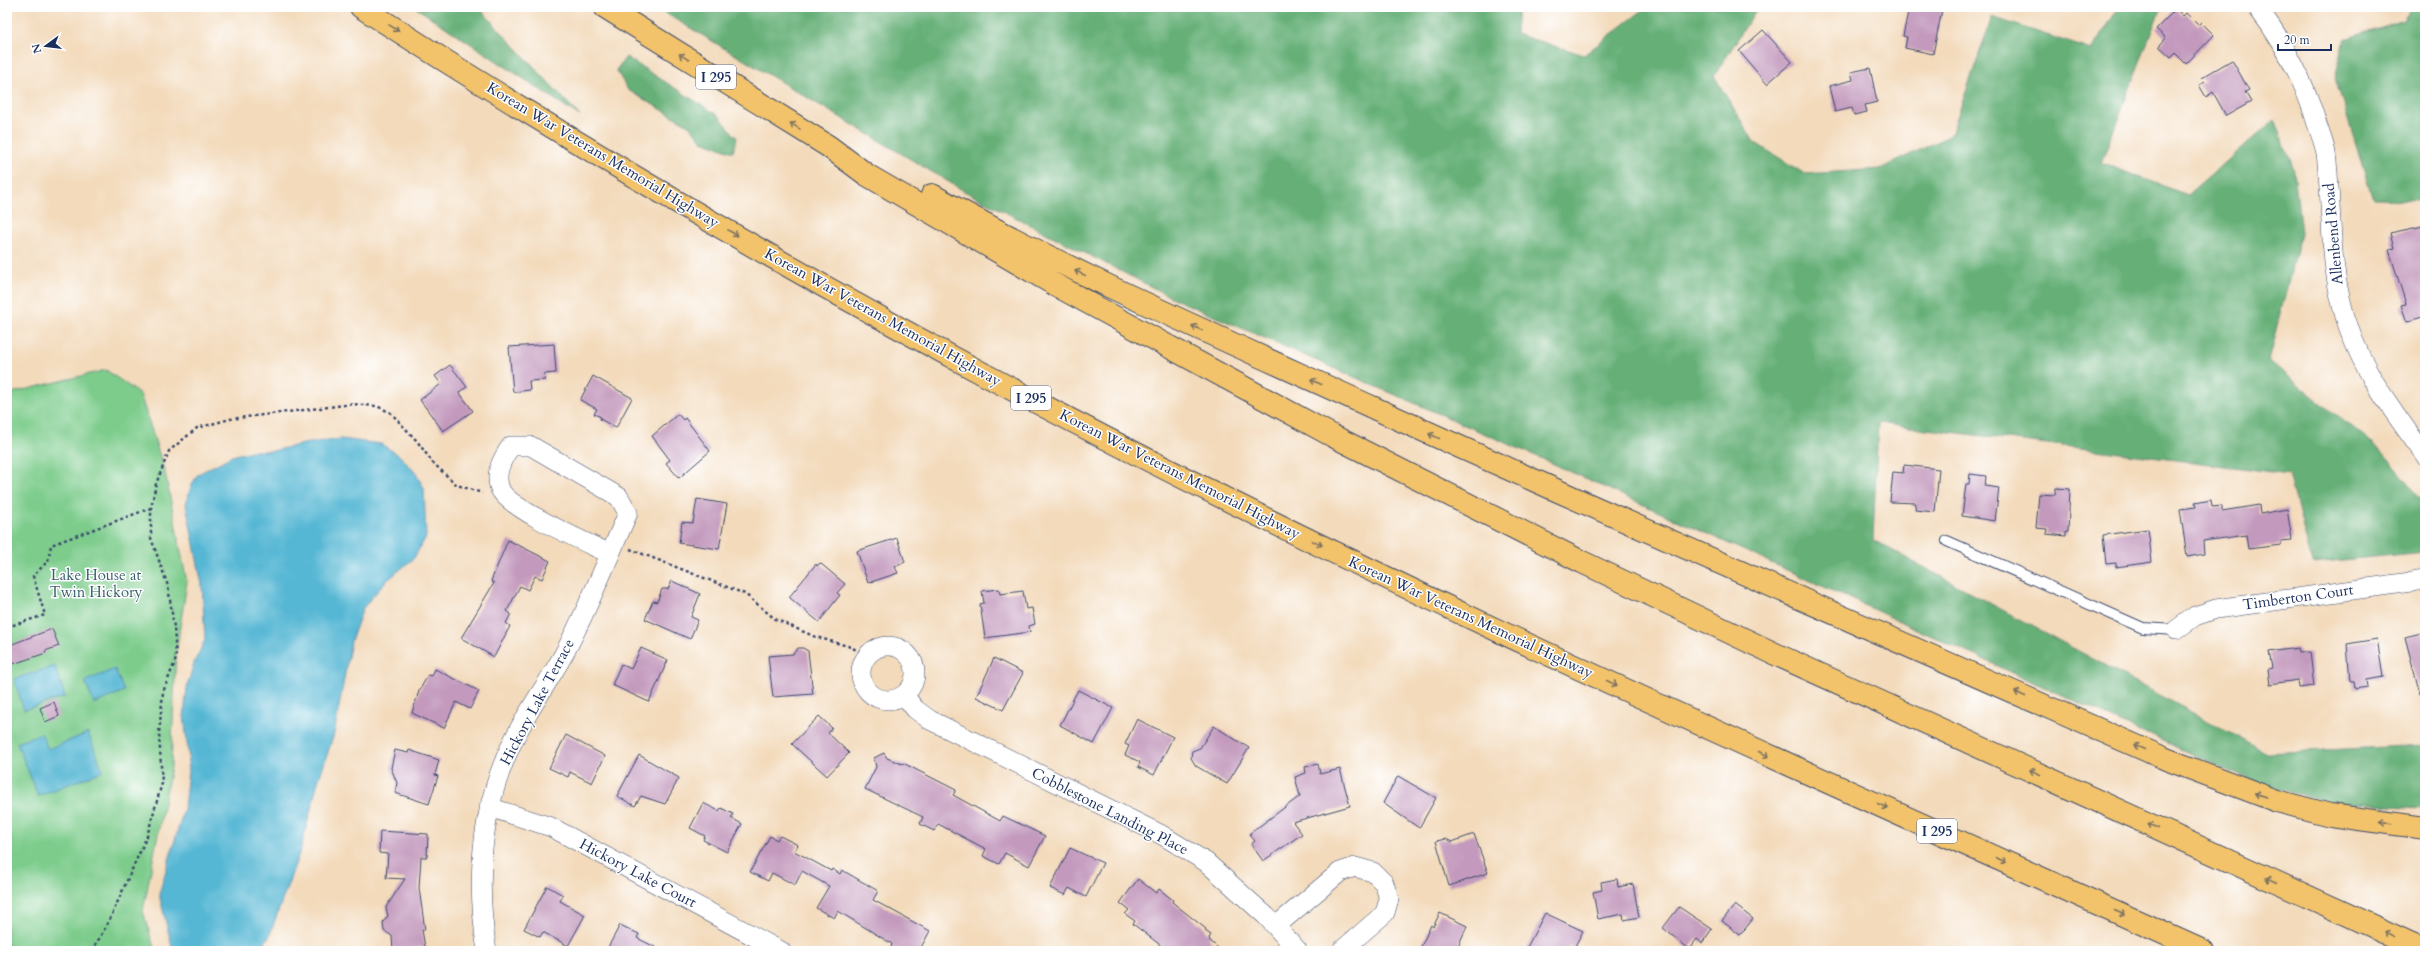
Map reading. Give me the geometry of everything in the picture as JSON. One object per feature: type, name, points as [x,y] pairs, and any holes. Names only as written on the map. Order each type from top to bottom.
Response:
[{"type":"highway","name":"Korean War Veterans Memorial Highway","points":[[361,7],[612,162],[829,290],[991,378],[1165,468],[1382,575],[1728,738],[2146,925]]},
{"type":"highway","name":"I 295","points":[[605,7],[828,146]]},
{"type":"highway","points":[[828,146],[872,162],[1048,258],[1205,331],[1470,452],[2166,759],[2277,801],[2330,814],[2425,828]]},
{"type":"highway","points":[[828,146],[867,175],[1059,287],[1333,436],[1478,510],[1773,653],[2425,950]]},
{"type":"highway","points":[[2146,925],[2183,951]]},
{"type":"highway","points":[[2146,925],[2203,951]]},
{"type":"street","name":"Allenbend Road","points":[[2257,7],[2276,30],[2293,59],[2309,97],[2326,151],[2334,264],[2340,298],[2353,340],[2372,382],[2425,455]]},
{"type":"street","name":"Hickory Lake Terrace","points":[[487,951],[482,921],[480,881],[483,841],[489,806],[498,776],[514,739],[566,650],[628,513],[619,497],[531,446],[510,446],[499,464],[500,489]]},
{"type":"street","points":[[500,489],[516,506],[613,549]]},
{"type":"street","name":"Timberton Court","points":[[2176,630],[2195,616],[2216,609],[2425,580]]},
{"type":"street","points":[[882,647],[896,648],[907,655],[912,662],[914,680],[904,695],[888,701],[871,695],[863,685],[860,672],[867,656],[882,647]]},
{"type":"street","name":"Cobblestone Landing Place","points":[[904,695],[915,709],[930,720],[1162,835],[1206,862],[1276,926],[1298,951]]},
{"type":"street","name":"Hickory Lake Court","points":[[489,806],[551,827],[781,951]]},
{"type":"street","points":[[1276,926],[1340,872],[1355,867],[1374,872],[1384,883],[1389,899],[1385,913],[1341,951]]},
{"type":"lane","points":[[1947,541],[2143,628],[2176,630]]},
{"type":"path","points":[[92,951],[109,921],[147,836],[162,783],[159,733],[163,692],[176,659],[174,627],[168,586],[151,538],[151,508],[156,484],[170,451],[197,428],[230,419],[353,404],[377,406],[391,414],[417,441],[433,463],[457,485],[480,493],[500,489]]},
{"type":"path","points":[[7,627],[45,615],[33,576],[48,561],[51,545],[151,508]]},
{"type":"path","points":[[613,549],[745,594],[775,619],[813,636],[850,647],[867,656]]},
{"type":"green space","points":[[415,7],[478,7],[580,116]]},
{"type":"green space","points":[[655,7],[1518,7],[1516,34],[1584,55],[1647,7],[1758,7],[1714,76],[1754,142],[1805,174],[1880,169],[1951,135],[1992,17],[2092,50],[2119,7],[2161,7],[2101,163],[2188,195],[2275,119],[2294,170],[2301,234],[2268,360],[2381,451],[2423,501],[2425,507],[2425,552],[2312,563],[2289,474],[1878,423],[1873,540],[2267,753],[2425,745],[2425,808],[2335,803],[2257,784],[1536,456],[1177,300],[964,191]]},
{"type":"green space","points":[[2413,7],[2425,7],[2425,201],[2373,200],[2335,78],[2345,39],[2403,20]]},
{"type":"green space","points":[[626,57],[719,116],[737,138],[733,152],[702,141],[690,126],[628,90],[616,70]]},
{"type":"green space","name":"Lake House at Twin Hickory","points":[[106,370],[140,394],[165,472],[187,582],[176,653],[171,767],[143,911],[155,951],[7,951],[7,394]]},
{"type":"water","points":[[341,439],[381,444],[399,455],[415,472],[424,488],[426,537],[414,558],[384,583],[363,608],[351,641],[334,734],[317,785],[301,848],[269,937],[258,951],[173,951],[159,894],[184,809],[189,761],[184,715],[187,687],[194,663],[205,640],[202,585],[186,504],[191,486],[198,474],[232,456],[251,451],[272,451],[308,443]]},
{"type":"water","points":[[55,666],[65,697],[24,710],[14,679]]},
{"type":"water","points":[[115,669],[124,691],[94,704],[85,681]]},
{"type":"water","points":[[41,733],[48,749],[88,733],[103,771],[38,796],[17,743]]},
{"type":"building","points":[[1909,7],[1926,7],[1942,10],[1933,54],[1905,48],[1907,37],[1903,36]]},
{"type":"building","points":[[2176,9],[2183,16],[2186,13],[2198,25],[2201,22],[2214,35],[2186,64],[2175,53],[2171,57],[2159,46],[2166,38],[2156,29]]},
{"type":"building","points":[[1763,30],[1792,62],[1767,84],[1739,51]]},
{"type":"building","points":[[2232,60],[2249,90],[2245,92],[2251,102],[2226,116],[2213,92],[2206,97],[2199,85],[2205,82],[2201,78]]},
{"type":"building","points":[[1870,68],[1877,102],[1865,105],[1867,112],[1854,115],[1852,108],[1835,112],[1829,86],[1853,80],[1851,72]]},
{"type":"building","points":[[2423,226],[2425,230],[2425,316],[2407,322],[2401,305],[2406,304],[2389,250],[2394,249],[2390,233]]},
{"type":"building","points":[[554,344],[556,373],[544,374],[545,380],[529,381],[530,390],[513,392],[509,347]]},
{"type":"building","points":[[450,365],[467,387],[459,392],[473,411],[443,431],[420,400],[441,384],[435,376]]},
{"type":"building","points":[[593,376],[632,398],[616,428],[600,419],[601,417],[594,414],[597,409],[580,400]]},
{"type":"building","points":[[678,414],[683,420],[685,418],[710,451],[679,478],[666,463],[670,460],[652,436]]},
{"type":"building","points":[[1904,465],[1939,469],[1935,512],[1915,510],[1916,503],[1890,502],[1893,472],[1903,473]]},
{"type":"building","points":[[1970,474],[1986,476],[1985,486],[1999,488],[1995,521],[1962,516],[1966,484],[1969,484]]},
{"type":"building","points":[[2056,488],[2070,489],[2068,531],[2066,531],[2066,536],[2046,534],[2047,529],[2036,528],[2039,494],[2055,495]]},
{"type":"building","points":[[697,499],[727,504],[719,549],[679,543],[682,522],[693,523]]},
{"type":"building","points":[[2211,500],[2212,507],[2222,506],[2222,511],[2259,505],[2260,514],[2287,509],[2292,540],[2281,541],[2281,545],[2248,549],[2246,535],[2203,541],[2204,554],[2187,557],[2180,509],[2196,507],[2195,503]]},
{"type":"building","points":[[2148,529],[2152,562],[2116,567],[2116,563],[2106,564],[2103,535]]},
{"type":"building","points":[[897,538],[905,562],[895,567],[898,573],[868,583],[857,551]]},
{"type":"building","points":[[508,540],[550,561],[542,579],[535,576],[528,590],[520,586],[507,611],[511,614],[506,623],[510,626],[494,657],[461,638],[494,583],[491,581]]},
{"type":"building","points":[[820,563],[845,584],[837,593],[840,595],[819,622],[790,598],[790,596],[816,564],[817,566]]},
{"type":"building","points":[[672,581],[700,594],[691,617],[698,620],[690,639],[645,619],[653,601],[657,602],[662,589],[668,589]]},
{"type":"building","points":[[999,589],[1000,594],[1023,591],[1026,609],[1032,608],[1035,624],[1029,626],[1030,632],[985,638],[980,604],[984,603],[982,591]]},
{"type":"building","points":[[52,629],[59,646],[45,651],[46,653],[7,666],[7,646]]},
{"type":"building","points":[[2425,632],[2425,694],[2420,694],[2405,637]]},
{"type":"building","points":[[2377,639],[2383,677],[2367,680],[2368,687],[2354,689],[2353,681],[2350,681],[2347,644]]},
{"type":"building","points":[[641,648],[668,660],[649,702],[612,685],[621,664],[631,669]]},
{"type":"building","points":[[798,648],[803,648],[808,651],[813,694],[773,697],[768,656],[793,654]]},
{"type":"building","points":[[2298,648],[2299,653],[2310,652],[2314,686],[2299,688],[2298,680],[2270,684],[2268,669],[2272,668],[2269,652]]},
{"type":"building","points":[[994,658],[1023,673],[1003,710],[976,697]]},
{"type":"building","points":[[435,669],[479,691],[470,709],[456,702],[444,728],[412,713],[419,691],[428,675],[432,676]]},
{"type":"building","points":[[1078,690],[1113,708],[1094,744],[1060,725]]},
{"type":"building","points":[[54,702],[59,716],[45,722],[40,708]]},
{"type":"building","points":[[819,716],[832,728],[828,733],[849,753],[827,776],[792,744]]},
{"type":"building","points":[[1137,719],[1173,737],[1154,775],[1138,767],[1140,762],[1125,755],[1129,746],[1125,744]]},
{"type":"building","points":[[1214,726],[1249,748],[1227,784],[1196,766],[1191,758],[1192,751],[1200,748]]},
{"type":"building","points":[[566,735],[605,756],[592,783],[570,772],[568,777],[549,768]]},
{"type":"building","points":[[395,750],[408,753],[409,750],[439,760],[435,775],[438,776],[429,804],[395,793],[397,783],[391,768]]},
{"type":"building","points":[[884,753],[887,758],[902,764],[903,763],[956,790],[953,795],[1000,821],[1003,816],[1045,836],[1029,866],[1005,853],[999,864],[983,856],[986,849],[938,824],[934,831],[920,824],[923,817],[865,789],[876,767],[874,758]]},
{"type":"building","points":[[639,755],[679,778],[665,804],[641,796],[635,806],[617,796]]},
{"type":"building","points":[[1318,764],[1320,774],[1340,769],[1350,806],[1293,822],[1302,834],[1263,861],[1251,844],[1255,841],[1249,834],[1300,796],[1295,777],[1306,773],[1305,767]]},
{"type":"building","points":[[1398,776],[1436,798],[1419,828],[1383,803]]},
{"type":"building","points":[[703,803],[719,811],[721,808],[733,814],[731,818],[742,824],[727,852],[703,840],[705,836],[690,828]]},
{"type":"building","points":[[380,831],[428,834],[427,857],[421,857],[419,888],[425,930],[422,930],[425,947],[393,951],[392,936],[384,931],[383,922],[388,916],[386,907],[405,879],[386,878],[388,854],[379,853]]},
{"type":"building","points":[[1474,834],[1488,873],[1449,886],[1436,841],[1446,839],[1452,842]]},
{"type":"building","points":[[770,836],[777,840],[780,836],[798,845],[794,851],[831,871],[832,869],[840,874],[842,870],[878,891],[873,900],[930,931],[919,951],[898,951],[891,947],[892,944],[838,911],[834,918],[816,908],[829,886],[802,871],[795,885],[772,873],[768,881],[750,872]]},
{"type":"building","points":[[1070,848],[1103,863],[1086,897],[1069,888],[1065,895],[1050,888]]},
{"type":"building","points":[[1138,879],[1156,893],[1159,889],[1173,900],[1172,902],[1206,929],[1205,931],[1211,935],[1209,938],[1210,941],[1222,951],[1168,951],[1133,924],[1135,921],[1125,914],[1129,910],[1120,903]]},
{"type":"building","points":[[1617,879],[1618,887],[1633,884],[1639,917],[1624,920],[1623,914],[1598,919],[1593,892],[1602,890],[1601,882]]},
{"type":"building","points":[[547,886],[563,895],[560,901],[585,915],[568,946],[543,932],[540,937],[524,929]]},
{"type":"building","points":[[1735,905],[1753,919],[1740,935],[1722,921]]},
{"type":"building","points":[[1679,907],[1712,929],[1702,943],[1697,939],[1689,949],[1663,928]]},
{"type":"building","points":[[1440,913],[1467,926],[1456,951],[1419,951],[1431,925],[1433,927]]},
{"type":"building","points":[[1545,913],[1583,931],[1574,948],[1569,946],[1566,951],[1525,951]]},
{"type":"building","points":[[620,925],[639,934],[637,938],[663,951],[606,951]]}]
